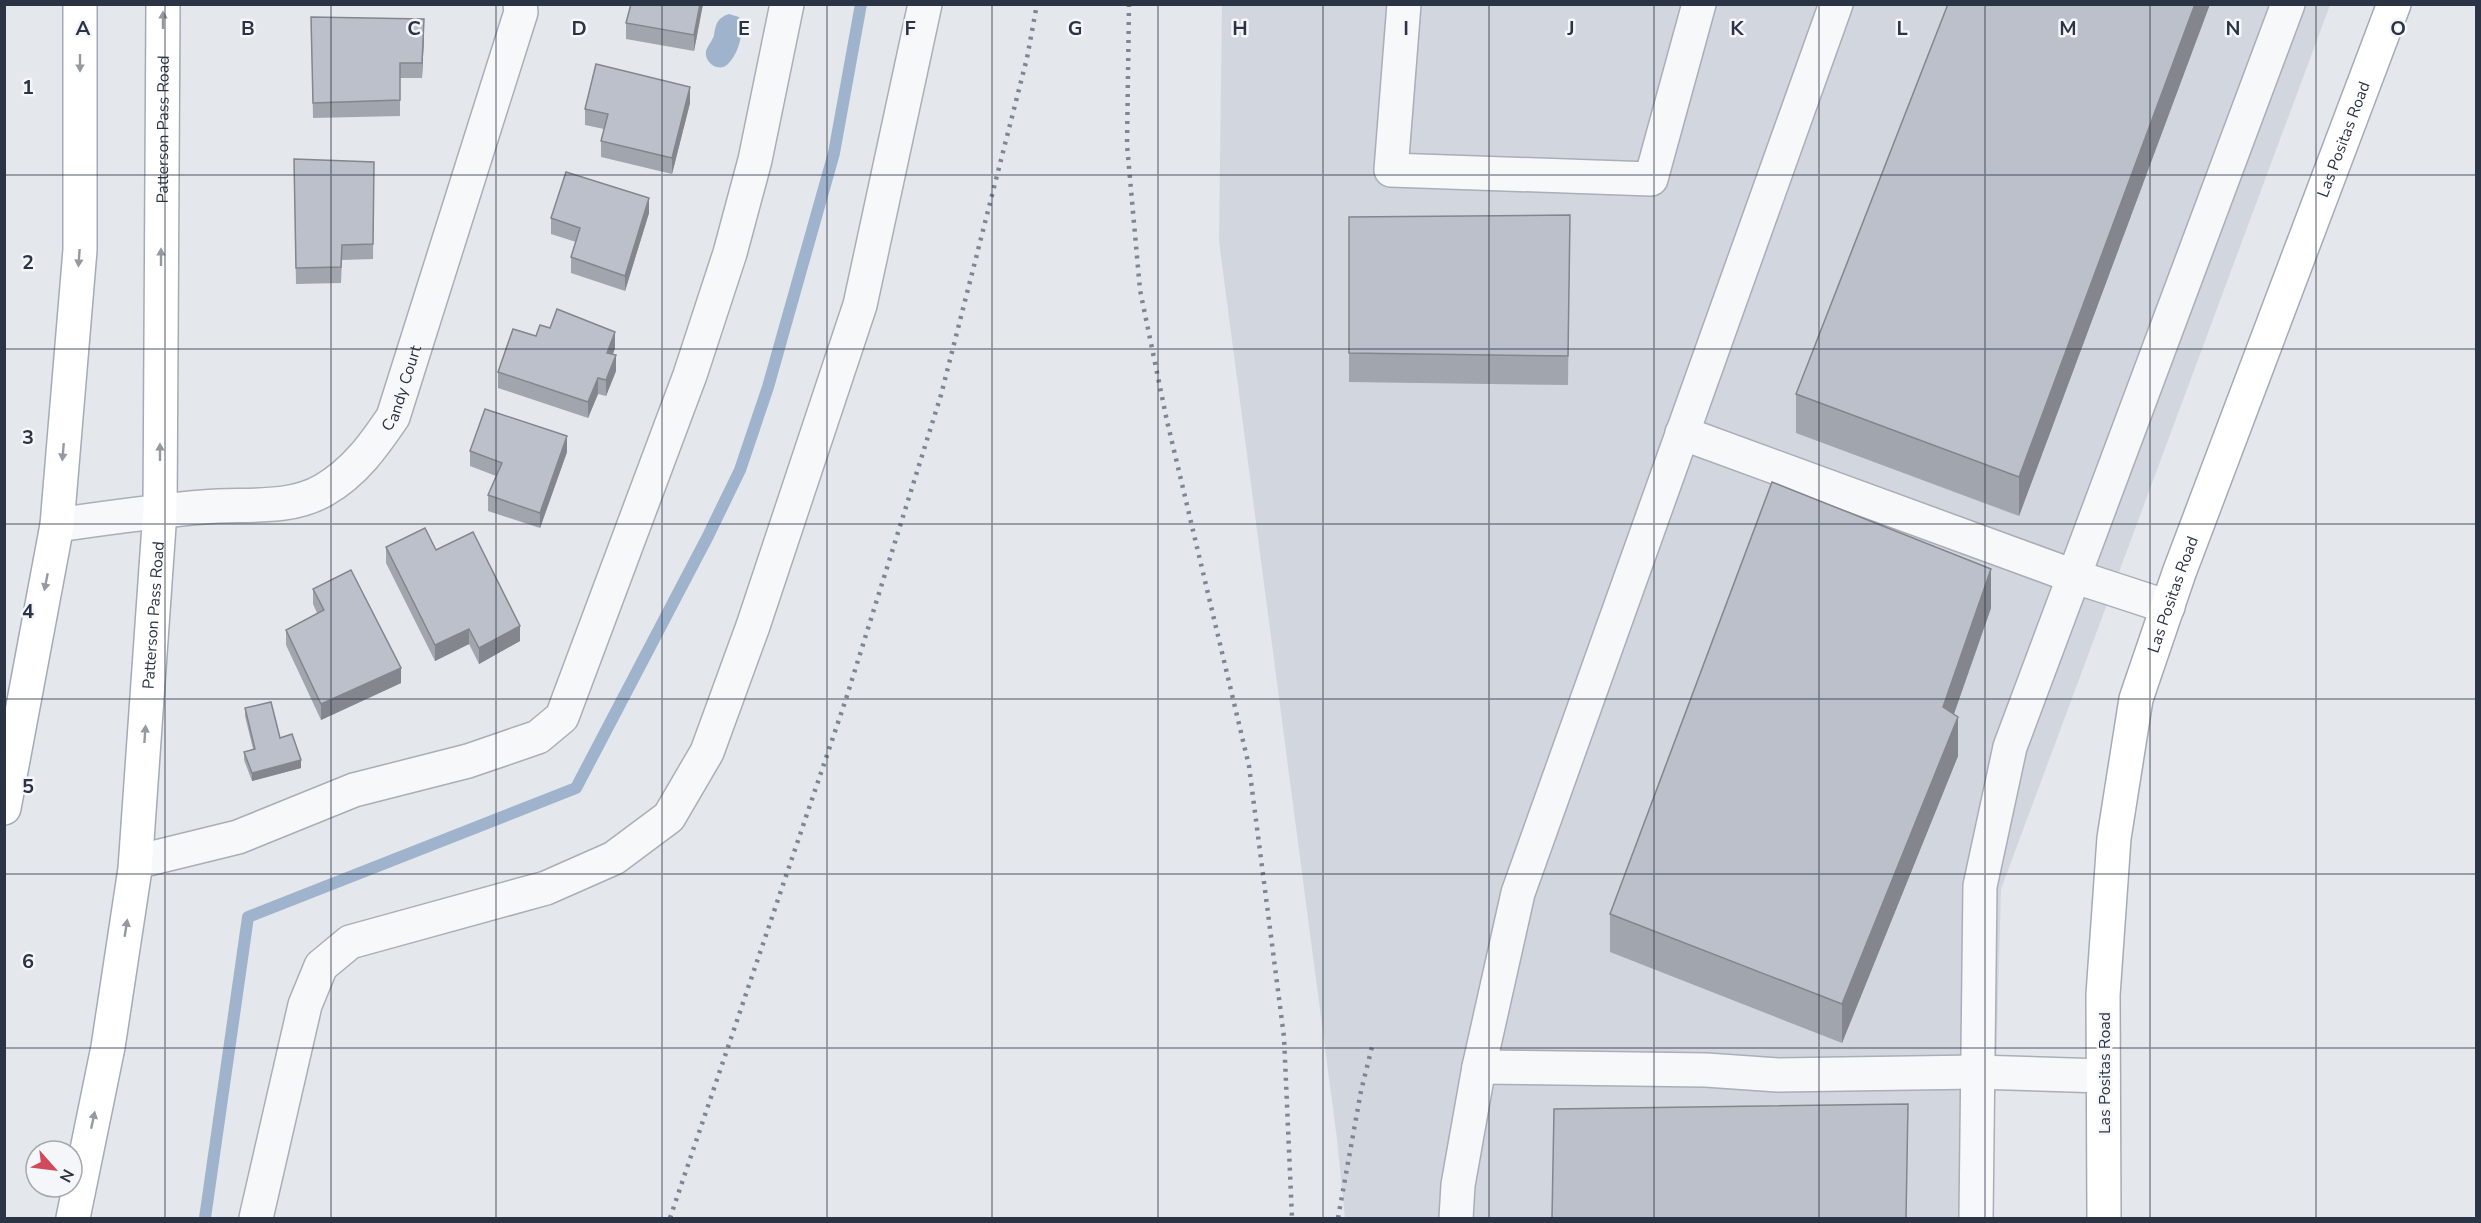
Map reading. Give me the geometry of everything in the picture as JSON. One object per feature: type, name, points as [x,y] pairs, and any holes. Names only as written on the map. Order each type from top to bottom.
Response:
[{"type":"main road","points":[[4,808],[57,525],[80,250],[80,4]]},
{"type":"main road","name":"Patterson Pass Road","points":[[73,1218],[108,1047],[136,862],[160,511],[163,4]]},
{"type":"main road","name":"Las Positas Road","points":[[2104,1218],[2103,995],[2115,838],[2136,699],[2168,607],[2394,4]]},
{"type":"street","name":"Candy Court","points":[[57,525],[160,511],[227,505],[275,505],[324,490],[366,456],[393,417],[521,12],[519,4]]},
{"type":"street","points":[[136,862],[238,837],[354,790],[468,761],[538,737],[562,717],[686,386],[730,253],[755,160],[788,4]]},
{"type":"street","points":[[256,1218],[305,1005],[321,966],[350,942],[546,888],[614,858],[669,818],[707,752],[753,626],[860,305],[926,4]]},
{"type":"street","points":[[1404,4],[1392,170],[1651,179],[1699,4]]},
{"type":"street","points":[[1456,1218],[1458,1185],[1479,1067],[1518,893],[1836,4]]},
{"type":"street","points":[[1976,1218],[1980,886],[2010,747],[2288,4]]},
{"type":"street","points":[[1682,433],[2073,576],[2168,607]]},
{"type":"street","points":[[1479,1067],[1706,1070],[1778,1075],[1977,1072],[2103,1076]]},
{"type":"shaded area","points":[[1222,5],[2330,5],[2001,889],[1992,1218],[1345,1218],[1337,1139],[1219,241]]},
{"type":"water","points":[[729,14],[739,17],[740,42],[728,64],[724,67],[717,67],[707,59],[706,51],[718,22]]},
{"type":"building","points":[[631,4],[700,4],[694,35],[626,23]]},
{"type":"building","points":[[1948,4],[2195,4],[2019,477],[1796,394]]},
{"type":"building","points":[[311,17],[424,19],[422,63],[400,63],[400,100],[313,103]]},
{"type":"building","points":[[596,64],[690,87],[672,158],[601,141],[608,114],[585,109]]},
{"type":"building","points":[[294,159],[374,162],[373,244],[342,245],[341,267],[296,268]]},
{"type":"building","points":[[566,172],[649,198],[625,276],[571,257],[580,228],[551,218]]},
{"type":"building","points":[[1570,215],[1568,356],[1349,353],[1349,217]]},
{"type":"building","points":[[557,309],[615,332],[607,353],[616,355],[606,380],[598,378],[588,402],[498,372],[513,329],[536,336],[540,325],[550,328]]},
{"type":"building","points":[[485,409],[567,436],[540,513],[488,495],[502,463],[470,451]]},
{"type":"building","points":[[1772,482],[1991,569],[1943,707],[1958,717],[1842,1004],[1610,914]]},
{"type":"building","points":[[425,528],[436,550],[473,532],[520,626],[479,648],[469,629],[435,645],[386,547]]},
{"type":"building","points":[[351,570],[401,668],[321,704],[286,630],[324,610],[313,589]]},
{"type":"building","points":[[271,702],[280,738],[292,734],[301,760],[252,773],[244,752],[255,749],[245,708]]},
{"type":"building","points":[[1908,1104],[1906,1218],[1552,1218],[1554,1109]]},
{"type":"waterway","points":[[205,1218],[248,917],[576,788],[708,536],[740,470],[768,387],[834,153],[861,4]]},
{"type":"railway","points":[[670,1218],[845,702],[941,395],[1027,58],[1037,4]]},
{"type":"railway","points":[[1129,4],[1127,145],[1140,290],[1167,421],[1249,766],[1284,1037],[1292,1218]]},
{"type":"railway","points":[[1338,1218],[1361,1091],[1372,1047]]}]
